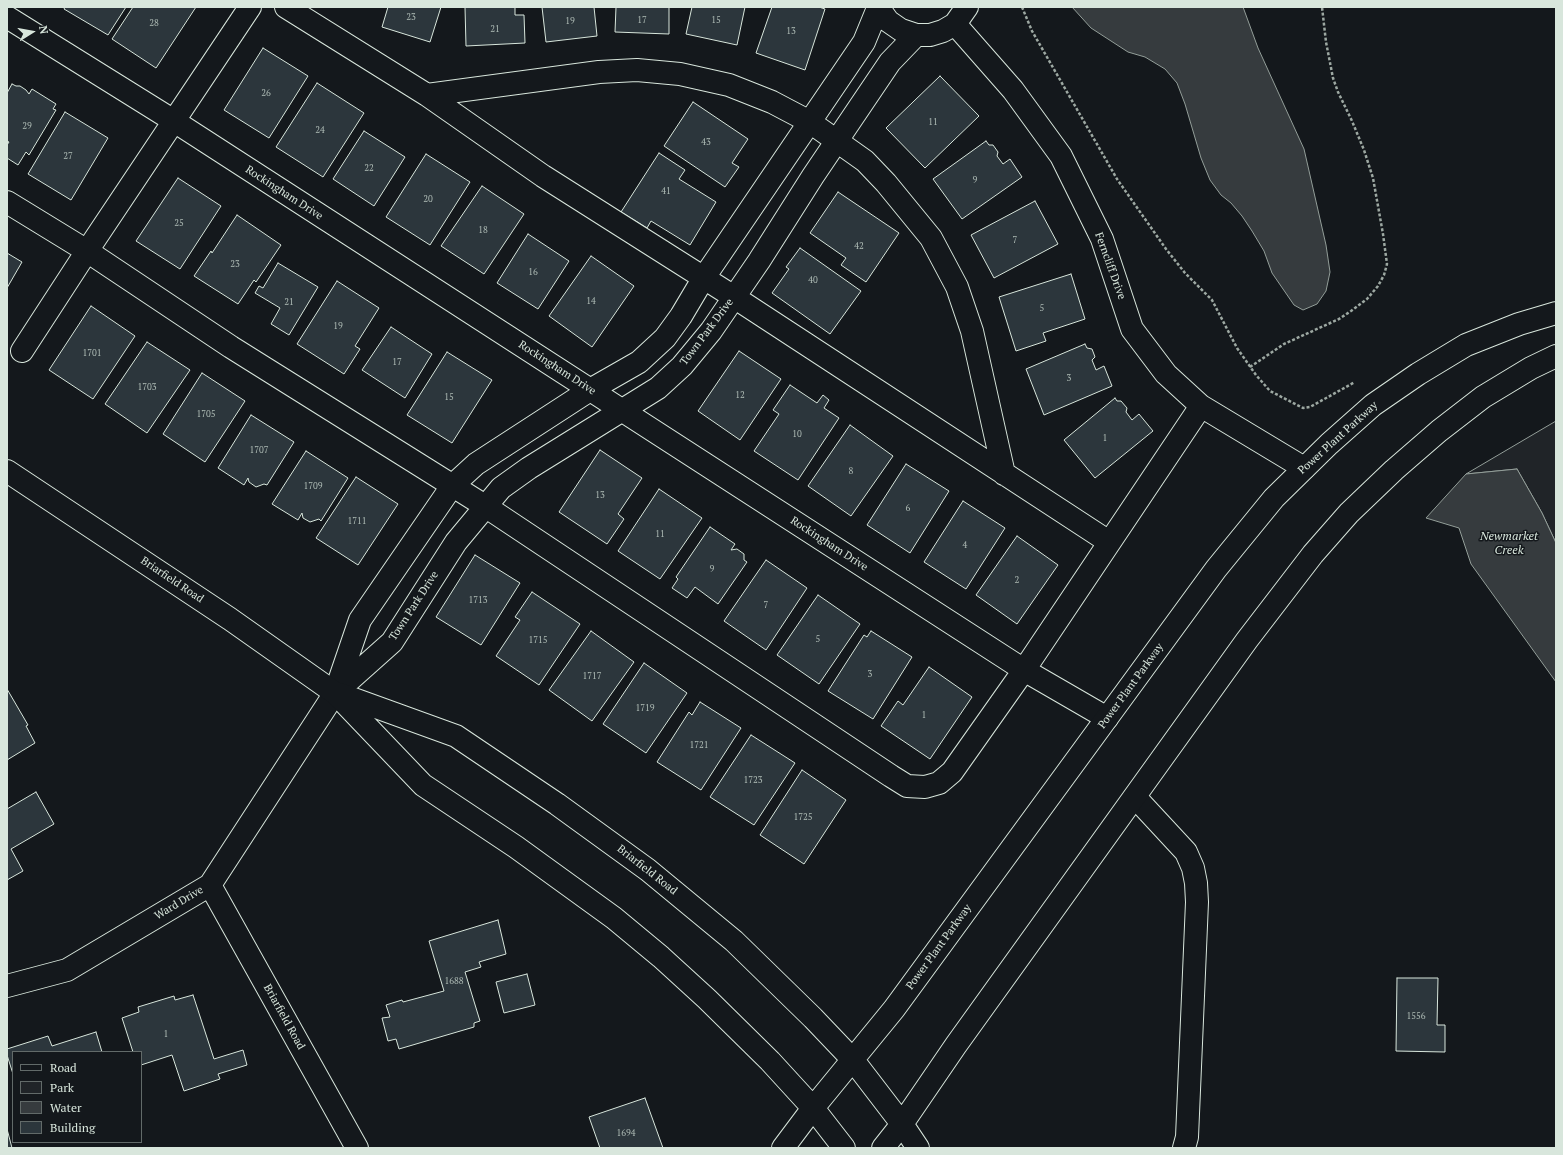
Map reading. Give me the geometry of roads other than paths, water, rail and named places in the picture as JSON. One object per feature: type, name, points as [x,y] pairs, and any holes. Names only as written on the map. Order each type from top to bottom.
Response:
[{"type":"street","points":[[22,352],[87,251],[250,7]]},
{"type":"street","points":[[286,7],[427,95],[543,176],[703,279],[734,297],[1109,542]]},
{"type":"street","points":[[878,7],[888,21],[901,30],[916,35],[930,35],[943,31],[961,15]]},
{"type":"street","points":[[335,693],[360,620],[452,486],[476,464],[590,390],[639,362],[665,338],[681,316],[703,279],[864,42],[878,7]]},
{"type":"street","name":"Ferncliff Drive","points":[[961,15],[1061,156],[1102,239],[1132,329],[1166,374],[1201,406],[1304,468]]},
{"type":"street","name":"Rockingham Drive","points":[[7,17],[174,121],[1024,670],[1107,718]]},
{"type":"street","name":"Town Park Drive","points":[[335,693],[392,642],[456,542],[501,488],[658,388],[682,366],[711,331],[759,261],[890,62],[916,35]]},
{"type":"street","points":[[427,95],[599,72],[637,70],[680,74],[729,84],[772,102],[810,122],[864,161],[886,183],[931,238],[957,287],[972,331],[1004,474]]},
{"type":"street","points":[[7,202],[87,251],[231,347],[485,506],[907,786],[925,787],[939,783],[952,772],[1024,670],[1201,406]]},
{"type":"street","name":"Power Plant Parkway","points":[[783,1148],[813,1108],[894,1009],[1216,569],[1274,498],[1328,444],[1373,406],[1418,374],[1466,345],[1520,324],[1556,313]]},
{"type":"street","points":[[883,1148],[902,1124],[956,1046],[1247,640],[1313,554],[1349,513],[1394,470],[1439,431],[1483,397],[1531,368],[1556,356]]},
{"type":"street","name":"Briarfield Road","points":[[7,471],[230,619],[335,693],[423,786],[562,879],[614,918],[661,957],[707,999],[770,1061],[813,1108],[844,1148]]},
{"type":"street","name":"Briarfield Road","points":[[335,693],[456,736],[604,837],[648,870],[734,941],[813,1018],[852,1060],[902,1124],[918,1148]]},
{"type":"street","name":"Ward Drive","points":[[7,986],[67,970],[210,885],[335,693]]},
{"type":"street","points":[[1135,797],[1186,852],[1194,868],[1197,902],[1187,1137],[1184,1148]]},
{"type":"street","name":"Briarfield Road","points":[[210,885],[358,1148]]},
{"type":"water","points":[[1072,7],[1243,7],[1258,48],[1304,149],[1326,245],[1330,272],[1326,291],[1317,304],[1303,310],[1294,305],[1272,273],[1264,251],[1242,216],[1231,203],[1221,195],[1210,180],[1201,158],[1185,104],[1177,83],[1165,69],[1145,57],[1128,52],[1091,28]]},
{"type":"water","name":"Newmarket Creek","points":[[1517,469],[1542,513],[1556,543],[1556,682],[1471,564],[1459,528],[1426,518],[1466,474]]}]
